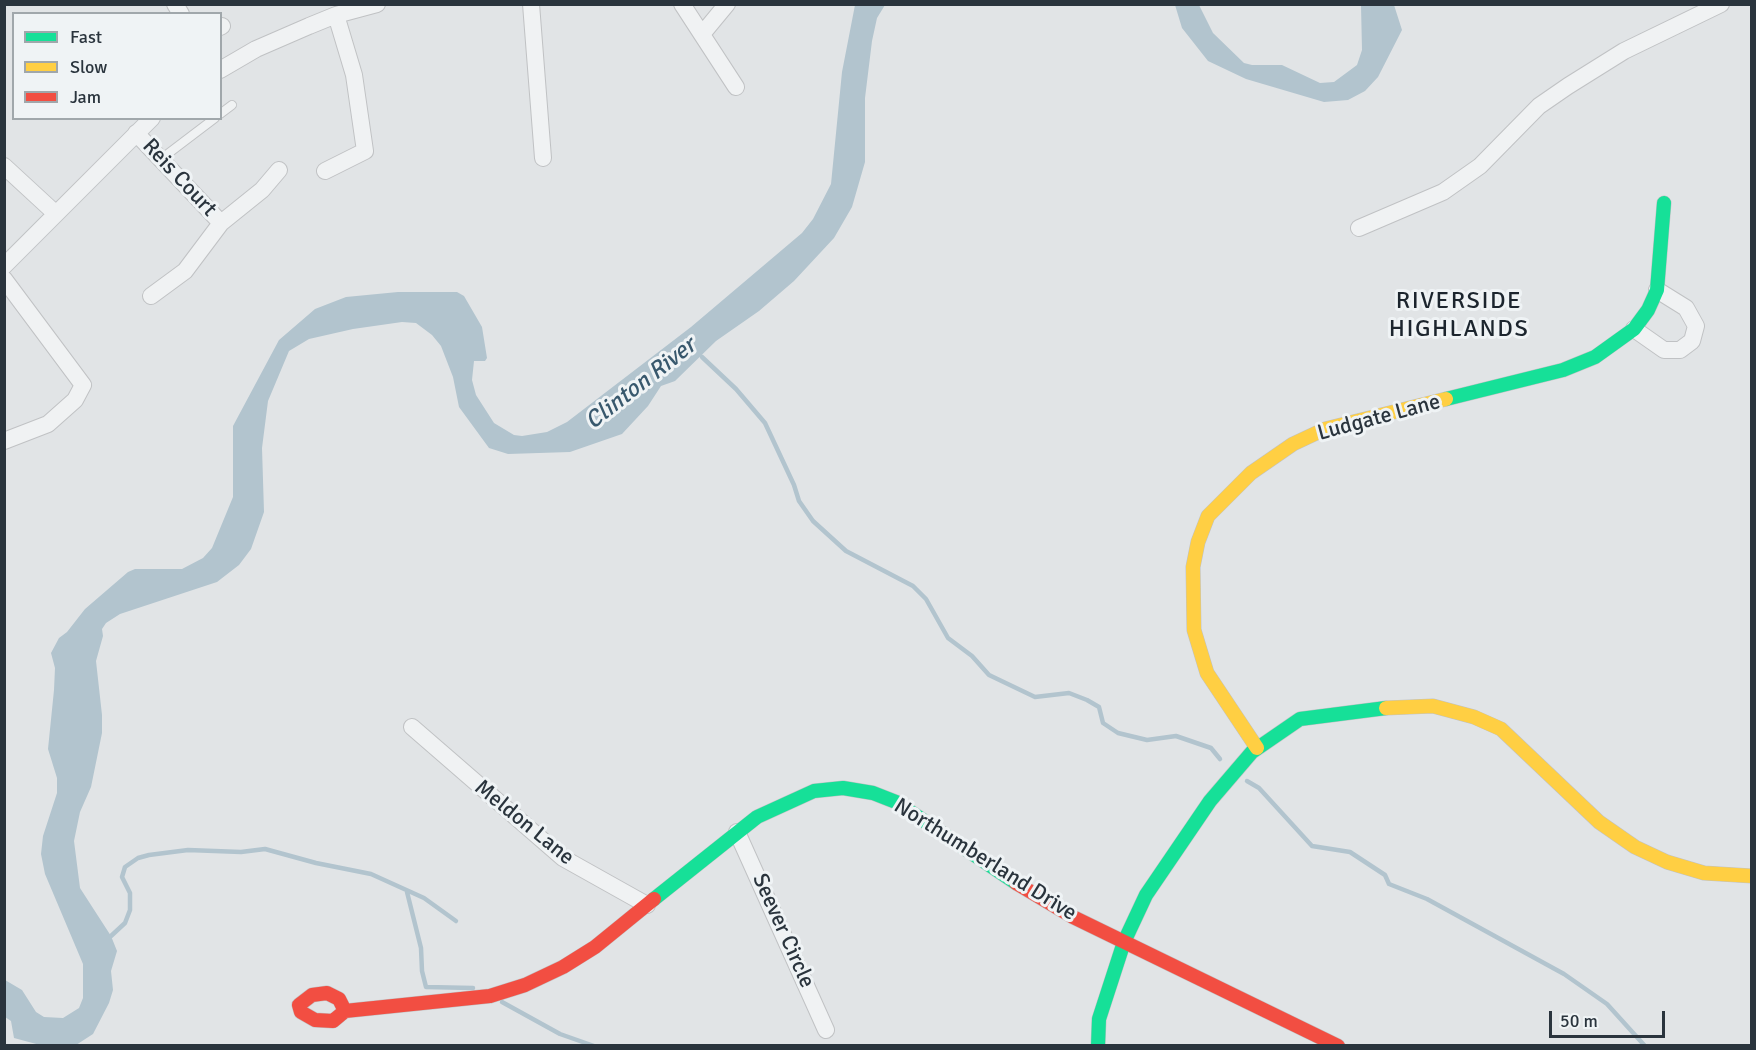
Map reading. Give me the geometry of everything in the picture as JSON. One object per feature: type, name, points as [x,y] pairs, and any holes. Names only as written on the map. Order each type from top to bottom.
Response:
[{"type":"street","points":[[531,4],[543,158]]},
{"type":"street","points":[[682,4],[703,33],[735,87]]},
{"type":"street","points":[[703,33],[727,4]]},
{"type":"street","points":[[1359,228],[1443,192],[1480,166],[1539,106],[1568,86],[1624,51],[1720,4]]},
{"type":"street","points":[[222,69],[256,49],[336,15],[367,6]]},
{"type":"street","points":[[326,171],[364,151],[354,75],[336,15]]},
{"type":"street","points":[[4,266],[150,120]]},
{"type":"street","name":"Reis Court","points":[[136,133],[221,223]]},
{"type":"street","points":[[4,166],[55,213]]},
{"type":"street","name":"Reis Court","points":[[151,296],[185,271],[221,223],[262,190],[279,170]]},
{"type":"street","name":"Ludgate Lane","points":[[1257,748],[1207,673],[1194,630],[1194,563],[1208,516],[1251,473],[1293,444],[1324,429],[1563,370],[1595,357],[1634,329],[1648,310],[1657,290],[1664,203]]},
{"type":"street","points":[[4,279],[83,385],[75,400],[48,424],[4,441]]},
{"type":"street","points":[[1634,329],[1664,350],[1680,350],[1692,341],[1696,326],[1686,308],[1657,290]]},
{"type":"street","points":[[1098,1046],[1099,1019],[1124,942],[1146,896],[1166,863],[1210,801],[1257,748],[1300,719],[1340,712],[1433,706],[1474,717],[1501,729],[1599,822],[1635,848],[1667,862],[1704,873],[1752,876]]},
{"type":"street","name":"Meldon Lane","points":[[412,727],[563,858],[647,905]]},
{"type":"street","name":"Northumberland Drive","points":[[345,1011],[490,996],[525,985],[563,967],[595,947],[757,817],[814,791],[843,788],[873,793],[896,802],[1026,890],[1124,942],[1338,1046]]},
{"type":"street","name":"Seever Circle","points":[[737,832],[826,1030]]},
{"type":"lane","points":[[222,112],[232,105]]},
{"type":"lane","points":[[161,159],[212,120]]},
{"type":"water","name":"Clinton River","points":[[855,5],[885,5],[877,18],[872,41],[865,98],[865,162],[852,207],[834,238],[794,281],[759,311],[716,341],[675,381],[661,386],[648,406],[622,434],[570,452],[508,454],[489,448],[459,407],[453,377],[441,346],[432,335],[416,323],[402,322],[353,329],[309,339],[289,351],[268,401],[262,448],[264,512],[251,549],[239,565],[217,582],[120,614],[106,623],[102,629],[103,636],[96,661],[102,733],[91,787],[80,812],[74,841],[80,888],[111,936],[117,951],[111,971],[113,990],[109,1003],[93,1034],[76,1045],[40,1045],[14,1038],[11,1021],[5,1017],[5,980],[22,990],[36,1012],[44,1017],[63,1018],[79,1008],[83,998],[83,964],[45,874],[41,854],[43,836],[57,793],[57,778],[48,749],[55,668],[51,653],[59,638],[67,632],[85,609],[128,572],[135,569],[182,569],[203,558],[212,548],[233,497],[233,426],[279,340],[315,309],[346,297],[398,292],[457,292],[464,296],[482,327],[487,358],[485,361],[474,361],[472,380],[476,395],[494,423],[514,435],[522,436],[547,432],[567,422],[691,327],[802,233],[813,219],[831,184],[842,72]]},
{"type":"water","points":[[1175,5],[1199,5],[1213,33],[1244,63],[1282,65],[1320,83],[1334,82],[1357,65],[1362,50],[1361,5],[1394,5],[1402,30],[1378,77],[1365,91],[1348,100],[1324,102],[1246,79],[1208,61],[1182,28]]},
{"type":"waterway","name":"Clinton River","points":[[702,357],[736,389],[765,423],[794,485],[799,501],[813,521],[846,551],[913,586],[926,599],[948,638],[972,656],[989,675],[1035,697],[1069,693],[1099,707],[1103,723],[1118,733],[1147,740],[1176,736],[1211,748],[1220,759]]},
{"type":"waterway","points":[[1247,781],[1259,788],[1312,846],[1350,852],[1385,875],[1389,884],[1427,899],[1564,974],[1607,1004],[1645,1046]]},
{"type":"waterway","points":[[111,936],[125,923],[130,910],[130,893],[122,877],[125,867],[138,858],[149,855],[188,850],[241,852],[265,849],[316,863],[371,874],[424,898],[456,921]]},
{"type":"waterway","points":[[407,892],[421,948],[422,971],[426,987],[473,988]]},
{"type":"waterway","points":[[502,1002],[560,1034],[594,1046]]},
{"type":"traffic: fast","points":[[1446,399],[1563,370],[1595,357],[1634,329],[1648,310],[1657,290],[1664,203]]},
{"type":"traffic: fast","points":[[1098,1046],[1099,1019],[1124,942],[1146,895],[1210,801],[1252,752],[1300,719],[1386,708]]},
{"type":"traffic: fast","points":[[654,899],[757,817],[814,791],[843,788],[873,793],[896,802],[1016,883]]},
{"type":"traffic: slow","points":[[1257,748],[1207,673],[1194,630],[1193,567],[1198,542],[1208,516],[1251,473],[1293,444],[1325,429],[1446,399]]},
{"type":"traffic: slow","points":[[1386,708],[1433,706],[1474,717],[1501,729],[1599,822],[1635,847],[1667,862],[1704,873],[1752,876]]},
{"type":"traffic: jam","points":[[1016,883],[1073,917],[1338,1046]]},
{"type":"traffic: jam","points":[[345,1011],[339,999],[327,993],[312,995],[299,1005],[301,1012],[315,1020],[333,1021],[345,1011],[490,996],[525,985],[563,967],[595,947],[654,899]]},
{"type":"district","name":"RIVERSIDE HIGHLANDS","points":[[1459,316]]}]
